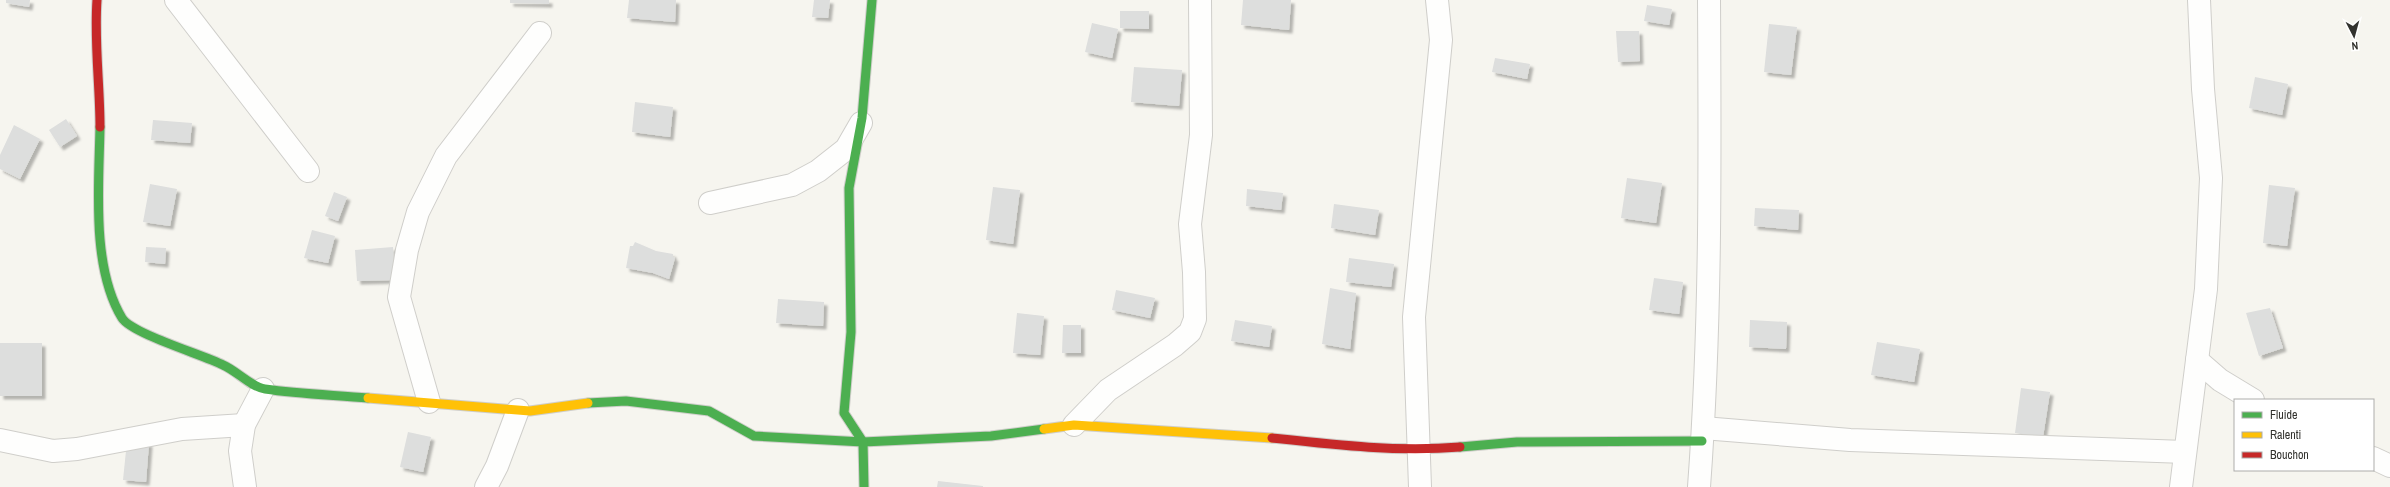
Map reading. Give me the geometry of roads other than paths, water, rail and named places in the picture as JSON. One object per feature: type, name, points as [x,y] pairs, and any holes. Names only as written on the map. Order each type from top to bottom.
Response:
[{"type":"street","points":[[97,0],[95,32],[100,88],[99,195],[102,251],[110,294],[122,320],[152,337],[224,365],[263,389],[530,411],[578,403],[626,401],[709,411],[754,436],[863,442],[990,436],[1074,425],[1254,436],[1359,448],[1419,450],[1517,442],[1703,434],[2185,452]]},
{"type":"street","points":[[176,0],[308,171]]},
{"type":"street","points":[[864,487],[863,442],[844,413],[851,332],[849,188],[861,122],[872,0]]},
{"type":"street","points":[[1074,425],[1108,390],[1175,345],[1190,332],[1195,319],[1194,272],[1190,224],[1201,135],[1200,0]]},
{"type":"street","points":[[1420,487],[1414,317],[1441,40],[1437,0]]},
{"type":"street","points":[[1699,487],[1703,434],[1710,232],[1709,0]]},
{"type":"street","points":[[2181,487],[2206,289],[2211,178],[2203,89],[2199,0]]},
{"type":"street","points":[[429,402],[399,297],[407,250],[418,212],[446,156],[540,33]]},
{"type":"street","points":[[710,204],[792,185],[818,171],[846,148],[861,122]]},
{"type":"street","points":[[2197,360],[2220,380],[2251,399]]},
{"type":"street","points":[[245,487],[240,451],[244,425],[263,389]]},
{"type":"street","points":[[486,487],[497,466],[518,410]]},
{"type":"street","points":[[0,440],[53,451],[77,449],[182,429],[244,425]]},
{"type":"street","points":[[2374,458],[2390,466]]}]
